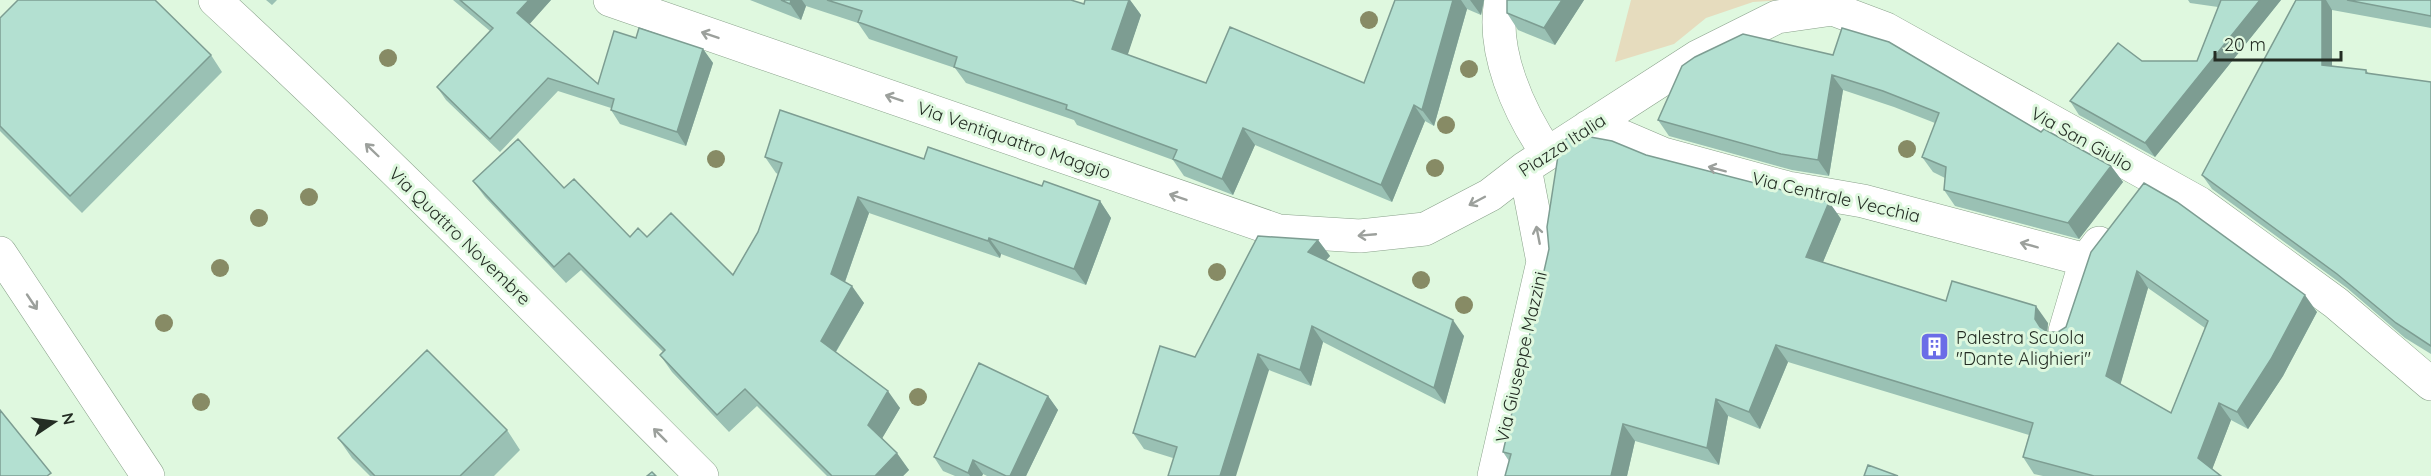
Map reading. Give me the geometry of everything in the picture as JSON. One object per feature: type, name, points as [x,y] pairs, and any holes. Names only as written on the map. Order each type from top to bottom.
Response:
[{"type":"street","name":"Via Quattro Novembre","points":[[215,0],[489,263],[702,476]]},
{"type":"street","name":"Via Ventiquattro Maggio","points":[[610,0],[1279,231],[1360,236],[1425,229]]},
{"type":"street","points":[[1501,0],[1497,19],[1511,84],[1526,123],[1536,160]]},
{"type":"street","name":"Via San Giulio","points":[[1697,57],[1777,17],[1833,9],[1886,29],[2199,204],[2336,303],[2431,384]]},
{"type":"street","name":"Piazza Italia","points":[[1425,229],[1490,195],[1536,160],[1697,57]]},
{"type":"street","name":"Via Centrale Vecchia","points":[[1588,127],[1614,133],[1663,154],[1788,188],[1863,201],[2086,260]]},
{"type":"street","name":"Via Giuseppe Mazzini","points":[[1494,476],[1543,262],[1536,160]]},
{"type":"street","points":[[2065,331],[2086,260],[2150,177]]},
{"type":"street","points":[[0,253],[148,476]]},
{"type":"shaded area","points":[[1631,0],[1785,0],[1753,2],[1706,18],[1674,44],[1615,62]]},
{"type":"building","points":[[18,0],[155,0],[211,55],[70,196],[0,126],[0,18]]},
{"type":"building","points":[[460,0],[529,0],[517,13],[598,84],[614,31],[636,38],[639,28],[703,49],[677,132],[611,110],[614,99],[548,78],[490,139],[437,87],[493,28]]},
{"type":"building","points":[[827,0],[1071,0],[1084,4],[1085,0],[1129,0],[1112,49],[1206,83],[1230,27],[1364,83],[1395,0],[1453,0],[1422,110],[1414,105],[1381,185],[1243,128],[1222,179],[1173,159],[1177,150],[1066,109],[1067,105],[954,67],[957,57],[858,22],[862,11]]},
{"type":"building","points":[[1507,0],[1562,0],[1544,28],[1507,13]]},
{"type":"building","points":[[2221,0],[2260,0],[2145,143],[2070,101],[2118,43],[2142,61],[2197,61]]},
{"type":"building","points":[[2296,0],[2322,0],[2322,65],[2366,70],[2366,73],[2431,82],[2431,346],[2396,323],[2337,274],[2202,175]]},
{"type":"building","points":[[2347,0],[2431,0],[2431,16]]},
{"type":"building","points":[[1842,28],[1889,42],[2041,132],[2044,129],[2111,166],[2068,223],[1944,190],[1946,167],[1922,157],[1939,113],[1883,91],[1832,75],[1818,160],[1781,154],[1658,120],[1682,66],[1695,57],[1743,34],[1833,55]]},
{"type":"building","points":[[780,110],[924,159],[928,147],[1042,186],[1044,181],[1100,201],[1074,269],[989,238],[988,241],[858,197],[831,274],[852,286],[821,341],[888,391],[868,425],[897,453],[875,476],[832,476],[745,389],[717,415],[660,355],[665,350],[569,253],[554,267],[473,181],[518,139],[564,188],[574,179],[630,237],[638,228],[647,237],[671,213],[733,275],[758,232],[782,163],[765,157]]},
{"type":"building","points":[[1574,134],[1612,141],[1646,155],[1829,202],[1806,257],[1946,301],[1952,281],[2036,306],[2035,319],[2040,327],[2048,332],[2058,332],[2066,327],[2091,252],[2144,183],[2177,202],[2305,295],[2271,359],[2237,412],[2219,403],[2198,458],[2221,476],[2094,476],[2023,457],[2033,423],[1776,345],[1749,412],[1716,399],[1707,448],[1623,424],[1611,476],[1505,476],[1511,454],[1503,452],[1549,249],[1547,227],[1560,143]],"holes":[[[2137,271],[2208,321],[2171,413],[2106,376]]]},
{"type":"building","points":[[1258,236],[1318,240],[1308,252],[1453,320],[1434,388],[1312,326],[1300,370],[1258,354],[1220,476],[1168,476],[1177,447],[1133,433],[1160,346],[1195,357]]},
{"type":"building","points":[[427,350],[507,430],[460,476],[375,476],[338,438]]},
{"type":"building","points":[[979,363],[1048,396],[1010,476],[973,460],[968,473],[934,457]]},
{"type":"building","points":[[0,410],[51,473],[47,476],[0,476]]},
{"type":"building","points":[[1868,465],[1898,476],[1864,476]]},
{"type":"place","name":"Palestra Scuola \"Dante Alighieri\"","points":[[1935,347]]}]
